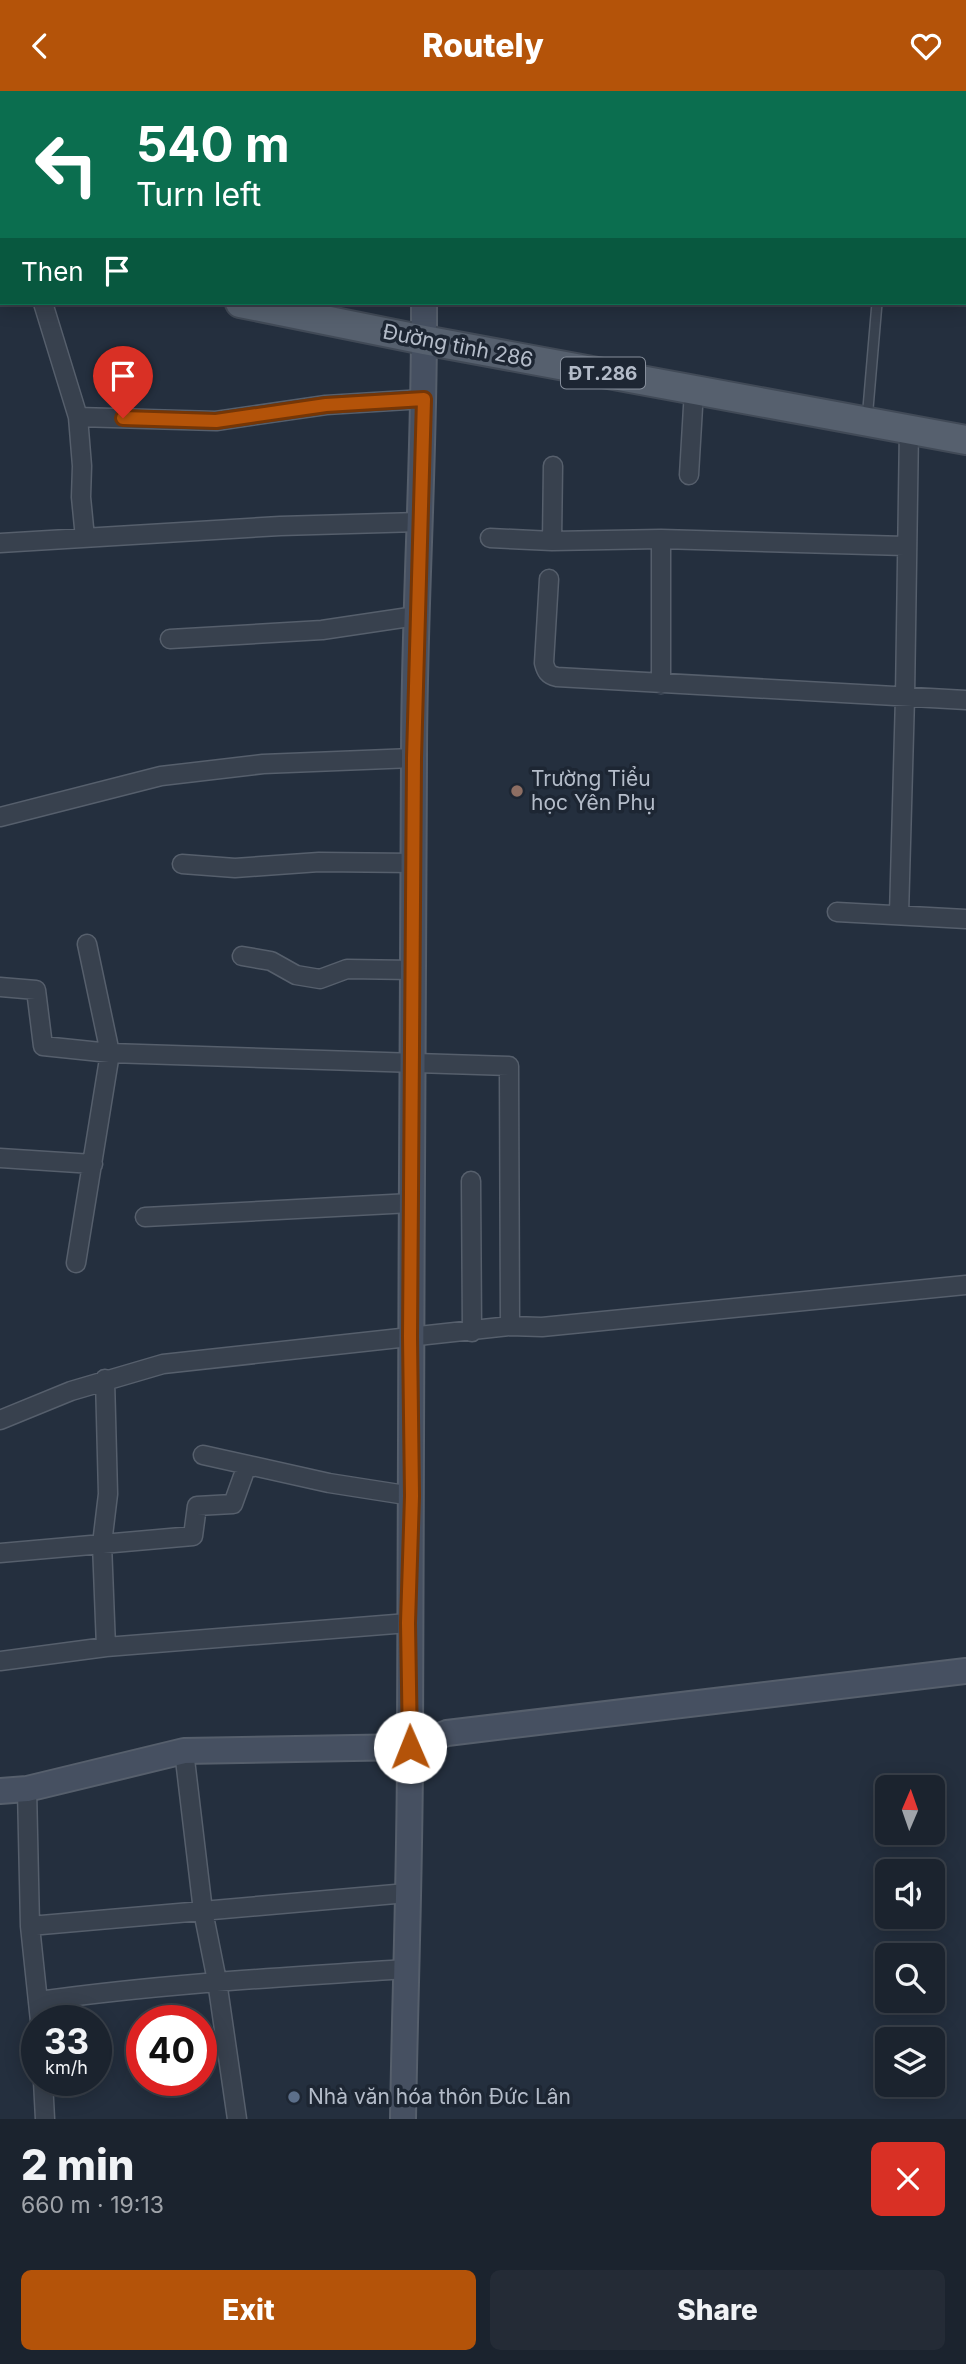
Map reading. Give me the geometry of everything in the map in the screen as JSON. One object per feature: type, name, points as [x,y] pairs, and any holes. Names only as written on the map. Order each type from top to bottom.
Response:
[{"type":"main road","name":"Đường tỉnh 286","points":[[250,305],[424,340],[966,440]]},
{"type":"street","points":[[44,305],[78,417],[85,538]]},
{"type":"street","points":[[403,2119],[410,1747],[408,1623],[412,1496],[410,1337],[414,758],[424,305]]},
{"type":"street","points":[[689,475],[694,390]]},
{"type":"street","points":[[78,417],[216,421],[326,405],[424,399]]},
{"type":"street","points":[[899,915],[909,429]]},
{"type":"street","points":[[552,541],[553,466]]},
{"type":"street","points":[[0,543],[280,526],[419,522]]},
{"type":"street","points":[[490,538],[552,541],[661,539],[905,546]]},
{"type":"street","points":[[661,539],[661,684]]},
{"type":"street","points":[[550,579],[544,663],[551,675],[661,684],[966,700]]},
{"type":"street","points":[[170,639],[323,630],[416,616]]},
{"type":"street","points":[[0,817],[161,776],[262,764],[414,758]]},
{"type":"street","points":[[182,864],[235,868],[319,862],[414,863]]},
{"type":"street","points":[[837,912],[966,919]]},
{"type":"street","points":[[76,1263],[110,1053],[87,944]]},
{"type":"street","points":[[242,955],[271,961],[296,975],[320,979],[347,969],[412,970]]},
{"type":"street","points":[[0,987],[36,990],[43,1046],[110,1053],[509,1066],[510,1327]]},
{"type":"street","points":[[0,1157],[93,1164]]},
{"type":"street","points":[[471,1181],[472,1332]]},
{"type":"street","points":[[145,1217],[411,1203]]},
{"type":"street","points":[[0,1420],[105,1379],[163,1364],[510,1327],[542,1327],[966,1285]]},
{"type":"street","points":[[105,1379],[108,1494],[102,1544],[106,1647]]},
{"type":"street","points":[[203,1455],[329,1483],[412,1496]]},
{"type":"street","points":[[0,1553],[193,1536],[197,1506],[233,1504],[247,1465]]},
{"type":"street","points":[[0,1661],[106,1647],[408,1623]]},
{"type":"street","points":[[0,1791],[27,1789],[184,1751],[410,1747],[447,1733],[966,1671]]},
{"type":"street","points":[[184,1751],[203,1911],[217,1981],[237,2119]]},
{"type":"street","points":[[27,1789],[30,1926],[39,2005]]},
{"type":"street","points":[[30,1926],[407,1893]]},
{"type":"street","points":[[39,2001],[217,1981],[405,1969]]},
{"type":"street","points":[[44,2096],[45,2119]]},
{"type":"lane","points":[[867,422],[877,305]]},
{"type":"place","name":"Trường Tiểu học Yên Phụ","points":[[517,791]]},
{"type":"place","name":"Nhà văn hóa thôn Đức Lân","points":[[294,2097]]},
{"type":"route","points":[[123,418],[216,421],[326,405],[424,399],[414,758],[410,1337],[412,1496],[408,1623],[410,1747]]}]
